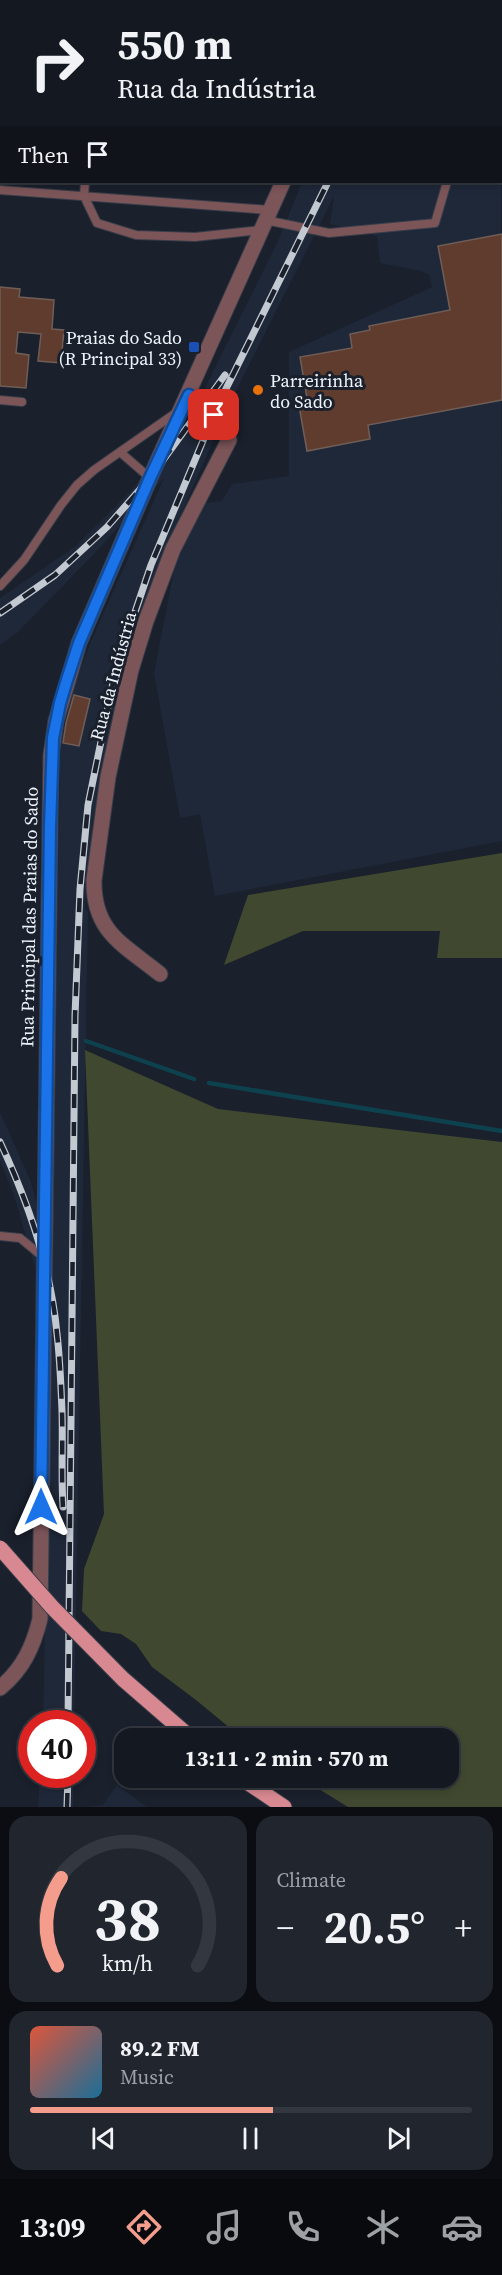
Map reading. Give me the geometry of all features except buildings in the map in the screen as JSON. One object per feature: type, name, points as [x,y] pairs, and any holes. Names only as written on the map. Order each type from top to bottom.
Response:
[{"type":"main road","points":[[0,1548],[52,1607],[123,1679],[179,1728]]},
{"type":"main road","points":[[256,1788],[284,1807]]},
{"type":"street","name":"Rua Principal das Praias do Sado","points":[[0,1688],[15,1675],[26,1659],[35,1639],[40,1618],[43,1257],[53,738],[60,703],[79,643],[150,478],[283,183]]},
{"type":"street","name":"Rua da Indústria","points":[[160,974],[116,938],[99,919],[93,896],[108,777],[131,670],[146,621],[173,549],[229,440],[225,424],[189,395]]},
{"type":"lane","points":[[85,183],[84,196],[97,223],[136,235],[195,237],[265,220]]},
{"type":"lane","points":[[0,190],[84,196],[265,220],[329,233],[435,223],[447,183]]},
{"type":"lane","points":[[0,400],[22,402]]},
{"type":"lane","points":[[0,586],[24,560],[77,485],[182,409]]},
{"type":"lane","points":[[120,452],[150,478]]},
{"type":"lane","points":[[0,1236],[20,1238],[43,1257]]},
{"type":"shaded area","points":[[302,183],[501,183],[502,841],[215,896],[200,814],[180,818],[154,673],[175,565],[203,503],[222,501],[232,484],[289,476],[289,352],[432,287],[429,275],[421,271],[380,263],[377,236],[330,224],[334,196],[227,409],[159,565],[124,672],[93,821],[85,908],[88,912],[74,1710],[43,1710],[51,1322],[14,1195],[0,1161],[0,1112],[31,1182],[52,1265],[60,742],[74,686],[91,641],[164,478],[17,633],[0,645],[0,598],[76,546],[129,493],[190,418],[278,241]]},
{"type":"shaded area","points":[[39,1788],[74,1788],[73,1807],[38,1807]]},
{"type":"shaded area","points":[[115,1788],[121,1788],[147,1807],[86,1807],[103,1805]]},
{"type":"green space","points":[[502,853],[502,958],[437,958],[440,931],[303,931],[224,965],[248,895]]},
{"type":"green space","points":[[85,1050],[218,1109],[502,1142],[502,1807],[348,1807],[317,1788],[459,1788],[459,1728],[230,1728],[152,1667],[136,1644],[121,1634],[101,1631],[82,1611],[84,1569],[104,1514]]},
{"type":"waterway","points":[[86,1041],[194,1079]]},
{"type":"waterway","points":[[209,1083],[502,1131]]},
{"type":"railway","points":[[68,1710],[75,1016],[80,889],[88,805],[116,668],[151,565],[218,405],[328,183]]},
{"type":"railway","points":[[0,613],[55,575],[107,527],[150,478],[225,375]]},
{"type":"railway","points":[[0,1142],[29,1211],[50,1284],[59,1353],[63,1507]]},
{"type":"railway","points":[[67,1807],[68,1788]]},
{"type":"place","name":"Praias do Sado (R Principal 33)","points":[[194,347]]},
{"type":"place","name":"Parreirinha do Sado","points":[[258,390]]},
{"type":"route","points":[[41,1507],[51,755],[56,721],[79,643],[150,478],[189,395],[214,415]]}]
